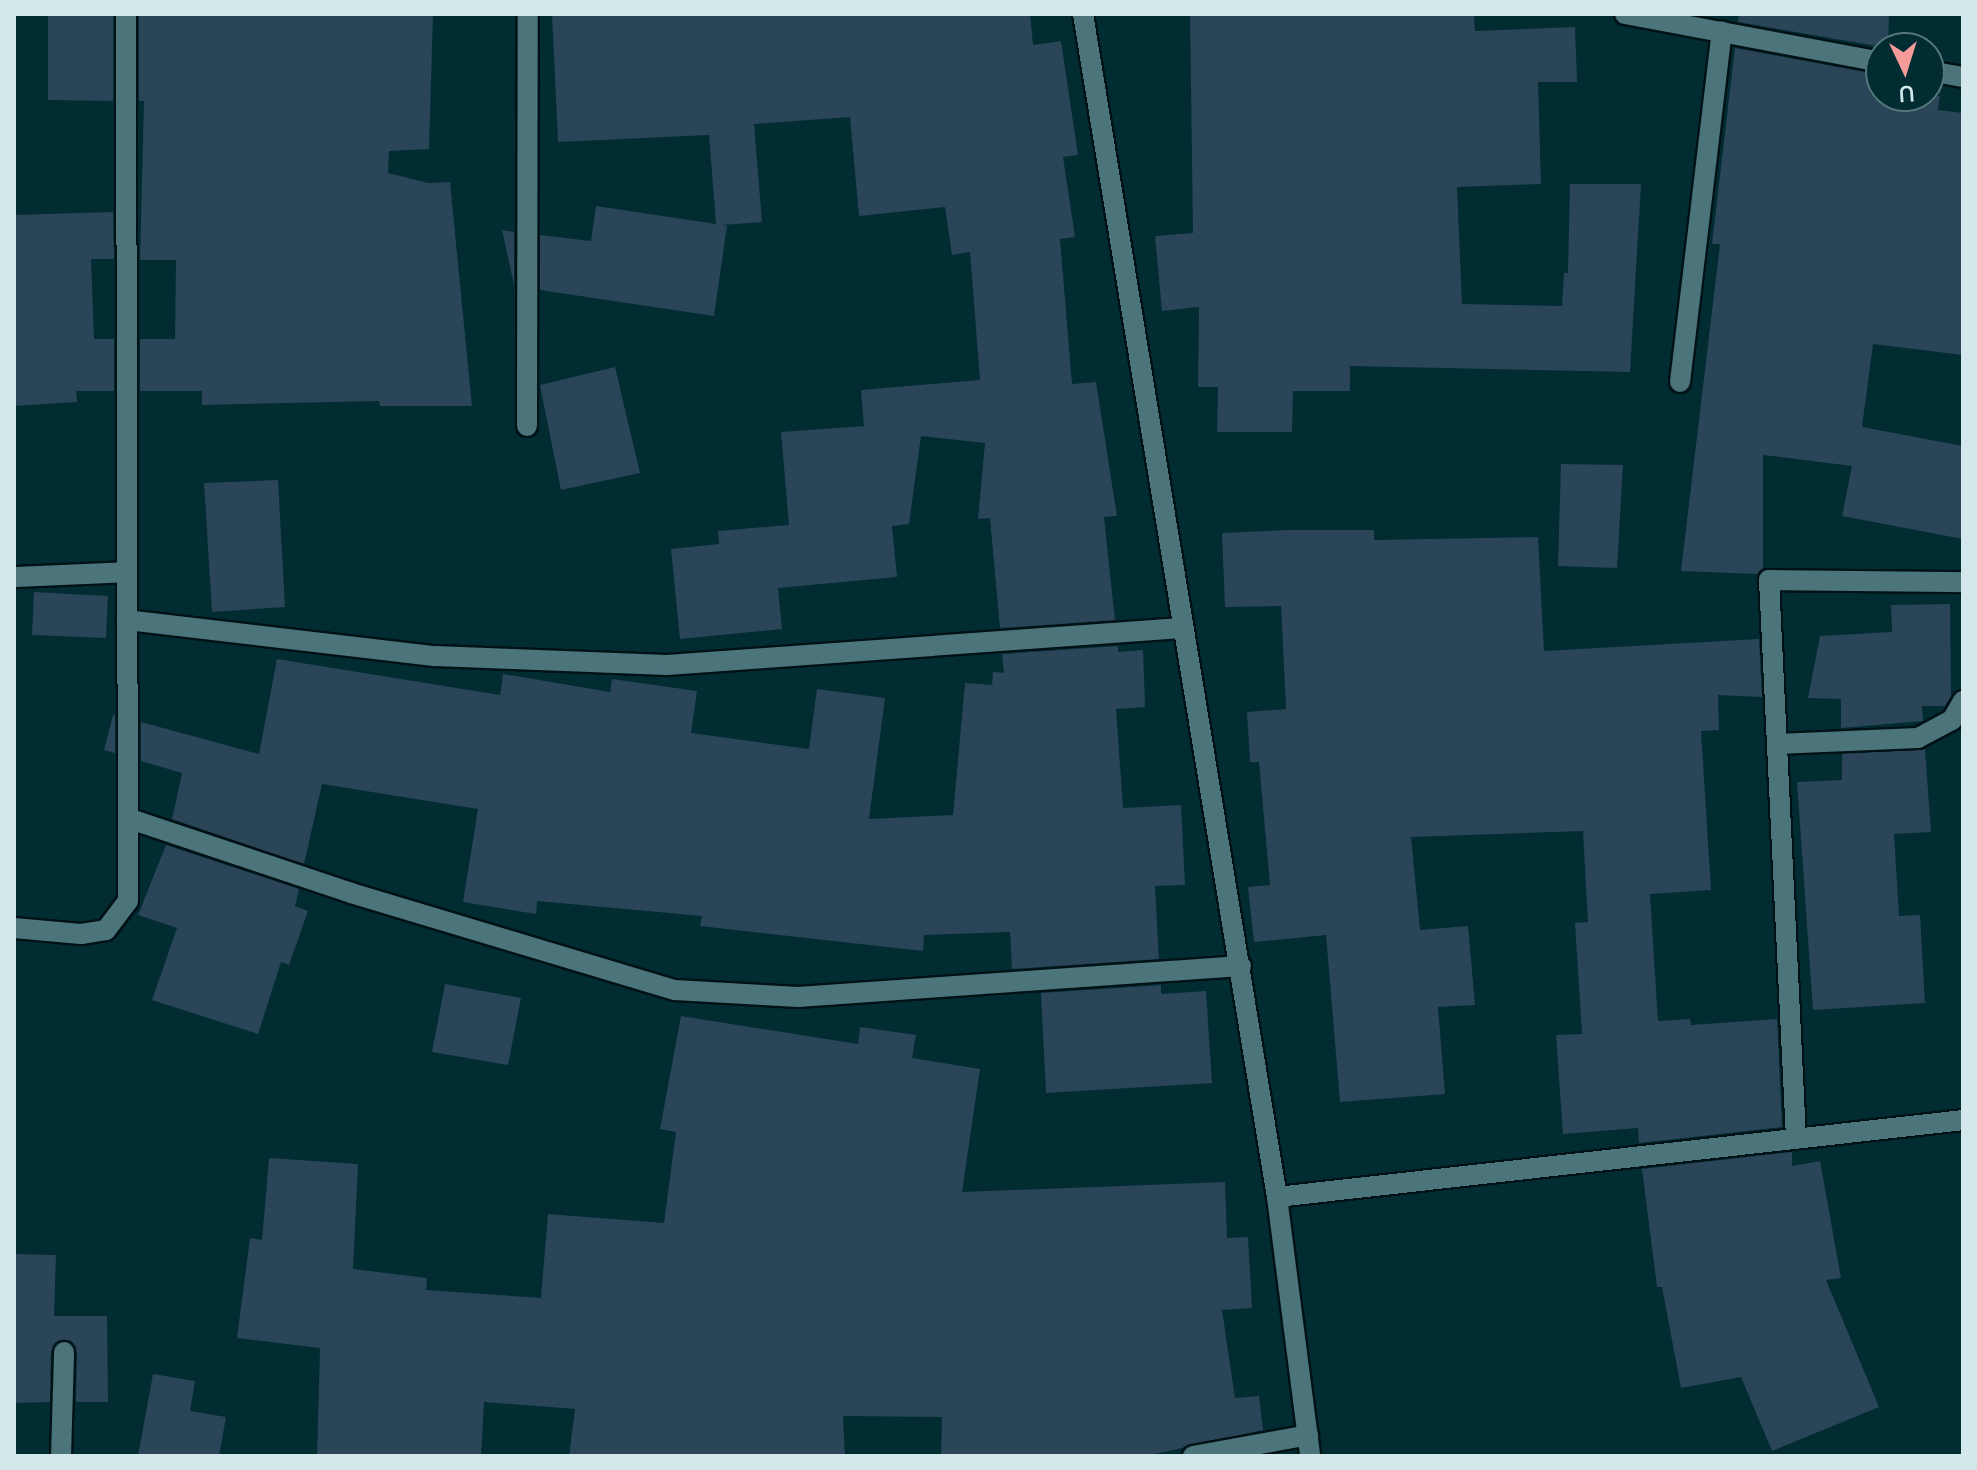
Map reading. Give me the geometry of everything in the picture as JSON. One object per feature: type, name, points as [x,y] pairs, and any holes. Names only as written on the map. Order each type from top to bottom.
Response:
[{"type":"street","points":[[14,928],[81,934],[106,930],[128,901],[126,14]]},
{"type":"street","points":[[527,426],[528,14]]},
{"type":"street","points":[[1083,14],[1182,628],[1241,966],[1277,1197],[1309,1446],[1193,1456]]},
{"type":"street","points":[[1625,14],[1865,59]]},
{"type":"street","points":[[1680,382],[1722,32]]},
{"type":"street","points":[[14,577],[127,572]]},
{"type":"street","points":[[1796,1138],[1769,580],[1963,582]]},
{"type":"street","points":[[127,620],[435,656],[667,665],[1182,628]]},
{"type":"street","points":[[1777,744],[1918,738],[1952,720],[1963,701]]},
{"type":"street","points":[[130,819],[351,893],[675,990],[798,997],[1241,966]]},
{"type":"street","points":[[1277,1197],[1963,1120]]},
{"type":"street","points":[[61,1456],[64,1352]]},
{"type":"building","points":[[48,14],[113,14],[113,101],[48,100]]},
{"type":"building","points":[[139,14],[433,14],[429,149],[389,151],[388,173],[428,183],[450,182],[472,406],[380,406],[379,401],[202,405],[202,391],[140,391],[140,339],[175,339],[176,260],[140,260],[144,101],[139,101]]},
{"type":"building","points":[[552,14],[1030,14],[1033,45],[1061,41],[1078,155],[1063,157],[1075,237],[1060,239],[1072,384],[1096,382],[1117,516],[1104,517],[1115,620],[1000,628],[990,518],[978,519],[985,443],[921,436],[909,524],[892,526],[897,577],[778,588],[782,629],[680,639],[671,549],[719,544],[718,531],[789,525],[781,432],[864,426],[861,390],[980,380],[970,252],[952,255],[945,207],[859,216],[850,117],[754,124],[762,222],[722,225],[727,226],[714,316],[540,290],[540,235],[591,241],[596,206],[716,224],[709,135],[558,142]]},
{"type":"building","points":[[1190,14],[1474,14],[1475,31],[1575,27],[1577,82],[1538,82],[1541,184],[1457,187],[1462,304],[1562,306],[1564,273],[1568,273],[1570,184],[1641,184],[1630,372],[1350,366],[1350,391],[1293,391],[1292,432],[1217,432],[1218,387],[1198,387],[1199,307],[1162,311],[1155,236],[1193,233]]},
{"type":"building","points":[[1739,14],[1889,14],[1888,32],[1865,32],[1865,44],[1738,22]]},
{"type":"building","points":[[1735,48],[1865,72],[1865,112],[1963,113],[1963,355],[1873,344],[1862,427],[1963,446],[1963,539],[1842,516],[1852,466],[1763,455],[1763,569],[1757,574],[1681,571],[1720,244],[1712,244]]},
{"type":"building","points":[[113,212],[114,259],[91,259],[94,339],[114,339],[114,391],[76,391],[77,402],[14,406],[14,215]]},
{"type":"building","points":[[502,230],[514,232],[514,285]]},
{"type":"building","points":[[615,367],[640,473],[561,490],[540,385]]},
{"type":"building","points":[[1561,464],[1623,465],[1617,568],[1558,566]]},
{"type":"building","points":[[278,480],[285,607],[212,612],[204,483]]},
{"type":"building","points":[[1374,530],[1374,540],[1538,537],[1544,651],[1759,639],[1762,697],[1718,695],[1719,730],[1701,731],[1711,890],[1650,894],[1658,1021],[1690,1019],[1691,1025],[1777,1019],[1782,1127],[1639,1143],[1638,1128],[1563,1134],[1556,1035],[1582,1034],[1575,923],[1588,922],[1583,831],[1411,837],[1420,930],[1468,926],[1475,1005],[1438,1007],[1445,1094],[1340,1102],[1326,935],[1254,942],[1248,887],[1270,885],[1259,762],[1250,762],[1247,712],[1286,709],[1281,606],[1225,607],[1222,533]]},
{"type":"building","points":[[34,592],[108,596],[106,638],[32,635]]},
{"type":"building","points":[[1950,604],[1951,697],[1945,706],[1922,706],[1923,721],[1841,728],[1841,699],[1808,698],[1820,636],[1892,632],[1891,605]]},
{"type":"building","points":[[1118,646],[1118,652],[1143,650],[1145,707],[1116,709],[1123,808],[1181,805],[1185,885],[1155,886],[1159,959],[1012,969],[1010,932],[924,935],[923,951],[700,926],[702,916],[537,901],[536,914],[463,902],[478,809],[322,784],[304,864],[172,819],[182,773],[141,761],[141,722],[259,754],[277,659],[500,695],[503,674],[610,692],[612,679],[697,691],[691,733],[809,749],[817,689],[885,698],[869,819],[953,815],[965,683],[992,685],[993,672],[1004,673],[1002,654]]},
{"type":"building","points":[[115,715],[115,753],[104,750]]},
{"type":"building","points":[[1925,749],[1931,832],[1894,834],[1899,916],[1920,915],[1925,1003],[1813,1010],[1797,782],[1842,780],[1842,754]]},
{"type":"building","points":[[166,845],[299,889],[295,906],[308,911],[289,965],[281,962],[258,1034],[152,1000],[177,928],[138,915]]},
{"type":"building","points":[[445,984],[521,998],[508,1065],[432,1052]]},
{"type":"building","points":[[1161,985],[1161,994],[1206,991],[1212,1083],[1046,1093],[1041,993]]},
{"type":"building","points":[[681,1016],[858,1044],[860,1027],[916,1035],[912,1058],[980,1069],[962,1192],[1225,1182],[1227,1238],[1248,1237],[1252,1308],[1222,1310],[1235,1398],[1259,1396],[1263,1430],[1146,1456],[941,1456],[942,1417],[843,1416],[845,1456],[569,1456],[575,1409],[484,1402],[481,1456],[317,1456],[320,1348],[237,1338],[250,1238],[262,1240],[269,1158],[358,1164],[353,1269],[427,1278],[426,1290],[541,1298],[548,1214],[664,1223],[676,1132],[660,1129]]},
{"type":"building","points":[[1792,1152],[1792,1166],[1820,1161],[1841,1278],[1826,1280],[1879,1407],[1772,1451],[1741,1377],[1681,1388],[1662,1287],[1657,1287],[1642,1169]]},
{"type":"building","points":[[14,1254],[56,1255],[54,1316],[107,1316],[108,1402],[76,1402],[77,1352],[64,1339],[51,1351],[50,1402],[14,1403]]},
{"type":"building","points":[[153,1374],[195,1381],[190,1411],[226,1417],[219,1456],[138,1456]]}]
